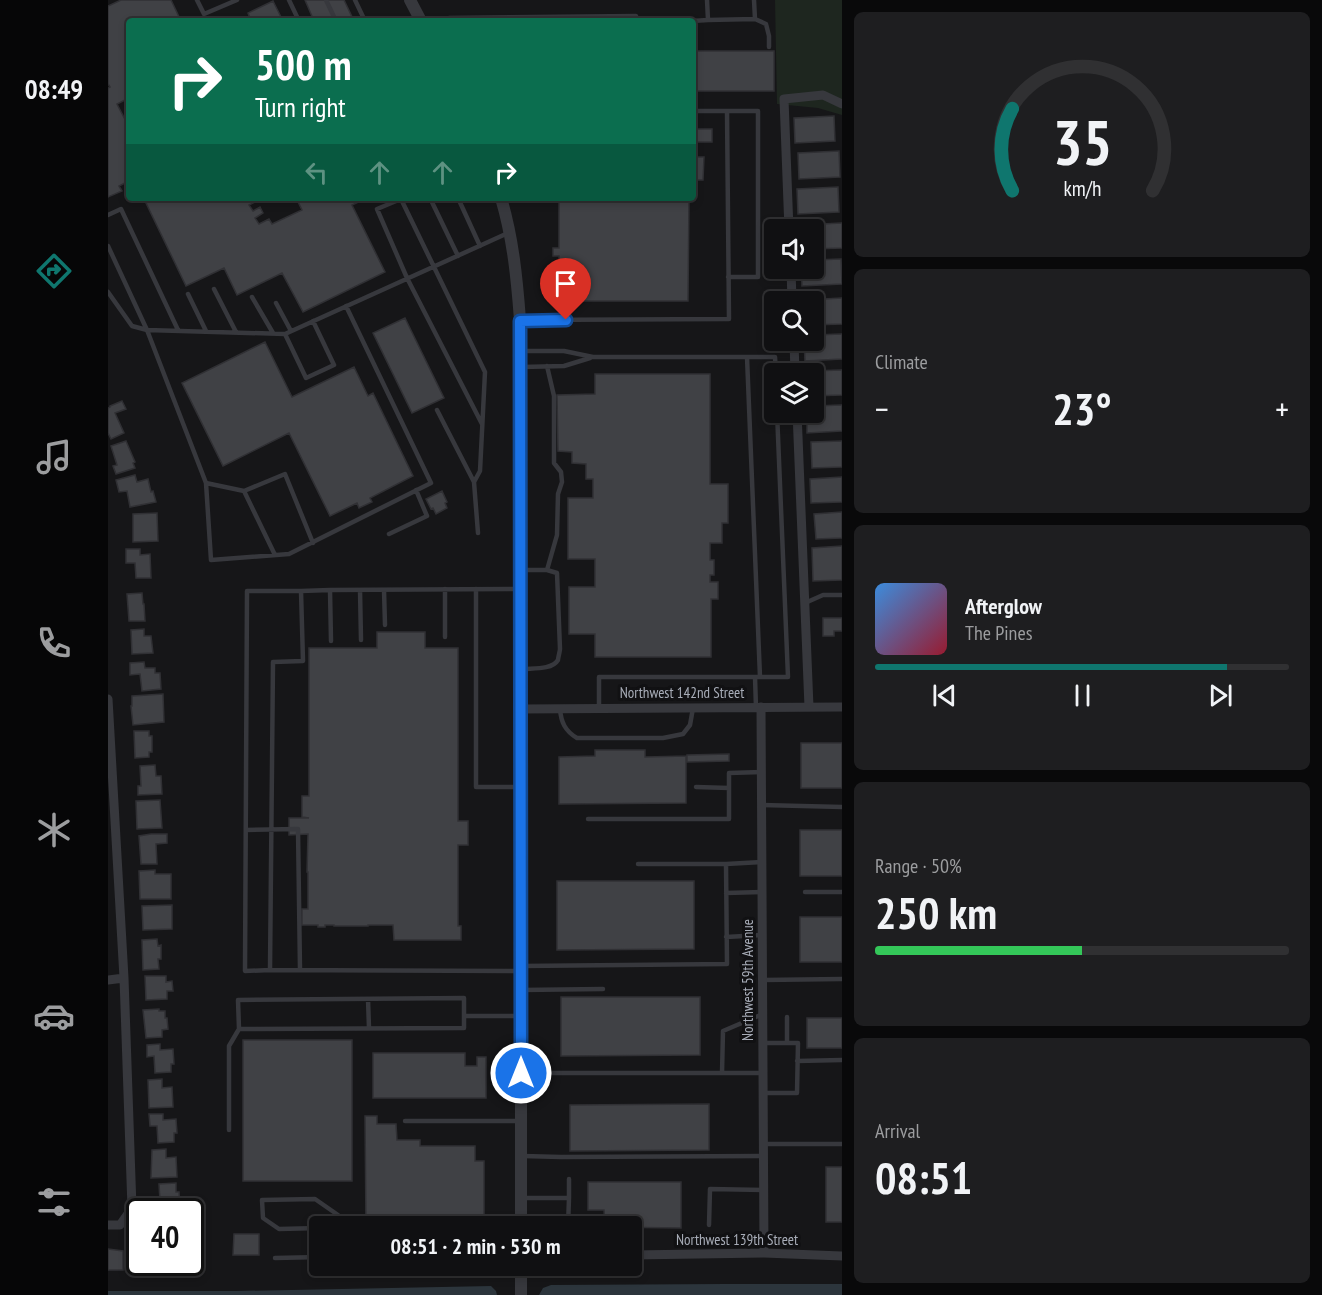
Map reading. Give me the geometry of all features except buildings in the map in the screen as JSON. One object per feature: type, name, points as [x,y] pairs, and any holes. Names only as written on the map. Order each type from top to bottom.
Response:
[{"type":"street","points":[[410,0],[419,18]]},
{"type":"street","points":[[789,219],[784,99],[823,95],[842,104]]},
{"type":"street","points":[[502,201],[510,232],[520,321],[521,1216]]},
{"type":"street","points":[[797,423],[809,707]]},
{"type":"street","points":[[108,699],[123,978],[132,1208],[120,1225],[108,1225]]},
{"type":"street","name":"Northwest 59th Avenue","points":[[758,707],[762,772],[764,1253]]},
{"type":"street","name":"Northwest 142nd Street","points":[[521,709],[842,707]]},
{"type":"street","points":[[108,980],[123,978]]},
{"type":"street","name":"Northwest 139th Street","points":[[642,1255],[764,1253],[842,1256]]},
{"type":"street","points":[[521,1276],[521,1295]]},
{"type":"lane","points":[[197,0],[204,14],[237,0]]},
{"type":"lane","points":[[289,0],[298,18]]},
{"type":"lane","points":[[326,0],[335,18]]},
{"type":"lane","points":[[355,0],[364,18]]},
{"type":"lane","points":[[707,0],[708,20]]},
{"type":"lane","points":[[754,0],[755,20]]},
{"type":"lane","points":[[449,18],[636,16],[636,18]]},
{"type":"lane","points":[[696,21],[755,20],[766,24],[769,47]]},
{"type":"lane","points":[[696,111],[758,111],[758,277],[728,277]]},
{"type":"lane","points":[[520,321],[729,319],[727,111]]},
{"type":"lane","points":[[395,201],[377,209],[407,278],[482,424]]},
{"type":"lane","points":[[401,201],[484,372],[480,471],[474,482]]},
{"type":"lane","points":[[431,201],[458,256]]},
{"type":"lane","points":[[459,201],[480,246]]},
{"type":"lane","points":[[108,216],[121,209],[178,330]]},
{"type":"lane","points":[[108,292],[132,326],[147,330],[285,334],[510,232]]},
{"type":"lane","points":[[108,246],[147,330],[206,483],[211,560],[289,554],[431,483],[346,306]]},
{"type":"lane","points":[[214,288],[236,332]]},
{"type":"lane","points":[[188,294],[206,331]]},
{"type":"lane","points":[[252,297],[273,333]]},
{"type":"lane","points":[[276,303],[291,331]]},
{"type":"lane","points":[[285,334],[306,378],[315,374],[334,365],[314,321]]},
{"type":"lane","points":[[520,351],[564,351],[593,357],[775,357],[775,363]]},
{"type":"lane","points":[[520,367],[564,366],[593,357]]},
{"type":"lane","points":[[747,357],[758,707]]},
{"type":"lane","points":[[547,366],[554,396],[554,462],[561,472],[562,482],[558,494],[557,535],[547,570]]},
{"type":"lane","points":[[437,410],[474,482],[478,533]]},
{"type":"lane","points":[[599,709],[598,677],[788,677],[777,423]]},
{"type":"lane","points":[[206,483],[244,491],[285,474],[313,543]]},
{"type":"lane","points":[[389,534],[427,516],[417,490]]},
{"type":"lane","points":[[244,491],[275,555]]},
{"type":"lane","points":[[520,570],[547,570],[557,573],[560,649],[558,659],[553,664],[543,668],[521,669]]},
{"type":"lane","points":[[445,589],[445,637]]},
{"type":"lane","points":[[476,589],[476,787],[521,787]]},
{"type":"lane","points":[[520,589],[247,591],[244,971],[521,969],[727,964],[726,864]]},
{"type":"lane","points":[[330,590],[331,641]]},
{"type":"lane","points":[[360,590],[361,640]]},
{"type":"lane","points":[[384,590],[385,625]]},
{"type":"lane","points":[[270,970],[273,662],[303,661],[301,591]]},
{"type":"lane","points":[[805,603],[823,595],[842,595]]},
{"type":"lane","points":[[560,709],[564,726],[577,738],[663,738],[683,734],[690,725],[693,708]]},
{"type":"lane","points":[[588,819],[729,819],[729,773],[762,772]]},
{"type":"lane","points":[[696,788],[729,788]]},
{"type":"lane","points":[[762,805],[842,807]]},
{"type":"lane","points":[[246,830],[298,828],[300,970]]},
{"type":"lane","points":[[638,864],[762,862]]},
{"type":"lane","points":[[726,893],[762,892]]},
{"type":"lane","points":[[805,892],[842,892]]},
{"type":"lane","points":[[726,937],[762,934]]},
{"type":"lane","points":[[763,980],[842,979]]},
{"type":"lane","points":[[521,990],[603,989]]},
{"type":"lane","points":[[230,1130],[230,1046],[239,1029],[238,1000],[464,998],[464,1028],[239,1029]]},
{"type":"lane","points":[[368,999],[369,1028]]},
{"type":"lane","points":[[722,1073],[723,1031],[763,1014]]},
{"type":"lane","points":[[464,1016],[521,1016]]},
{"type":"lane","points":[[787,1017],[787,1043]]},
{"type":"lane","points":[[763,1043],[798,1043],[797,1093],[763,1093]]},
{"type":"lane","points":[[797,1061],[842,1060]]},
{"type":"lane","points":[[521,1073],[763,1072]]},
{"type":"lane","points":[[405,1121],[521,1121]]},
{"type":"lane","points":[[763,1144],[842,1144]]},
{"type":"lane","points":[[521,1156],[763,1156]]},
{"type":"lane","points":[[568,1216],[569,1179]]},
{"type":"lane","points":[[709,1226],[710,1190],[764,1190]]},
{"type":"lane","points":[[521,1198],[568,1198]]},
{"type":"lane","points":[[309,1228],[279,1229],[263,1218],[262,1200],[315,1199],[338,1216]]},
{"type":"lane","points":[[275,1258],[309,1257]]},
{"type":"shaded area","points":[[775,0],[842,0],[842,115],[818,108],[777,104]]},
{"type":"shaded area","points":[[842,1284],[842,1295],[539,1295],[543,1288],[551,1285]]},
{"type":"shaded area","points":[[491,1286],[497,1295],[108,1295],[108,1291]]},
{"type":"route","points":[[521,1073],[520,321],[566,320]]}]
